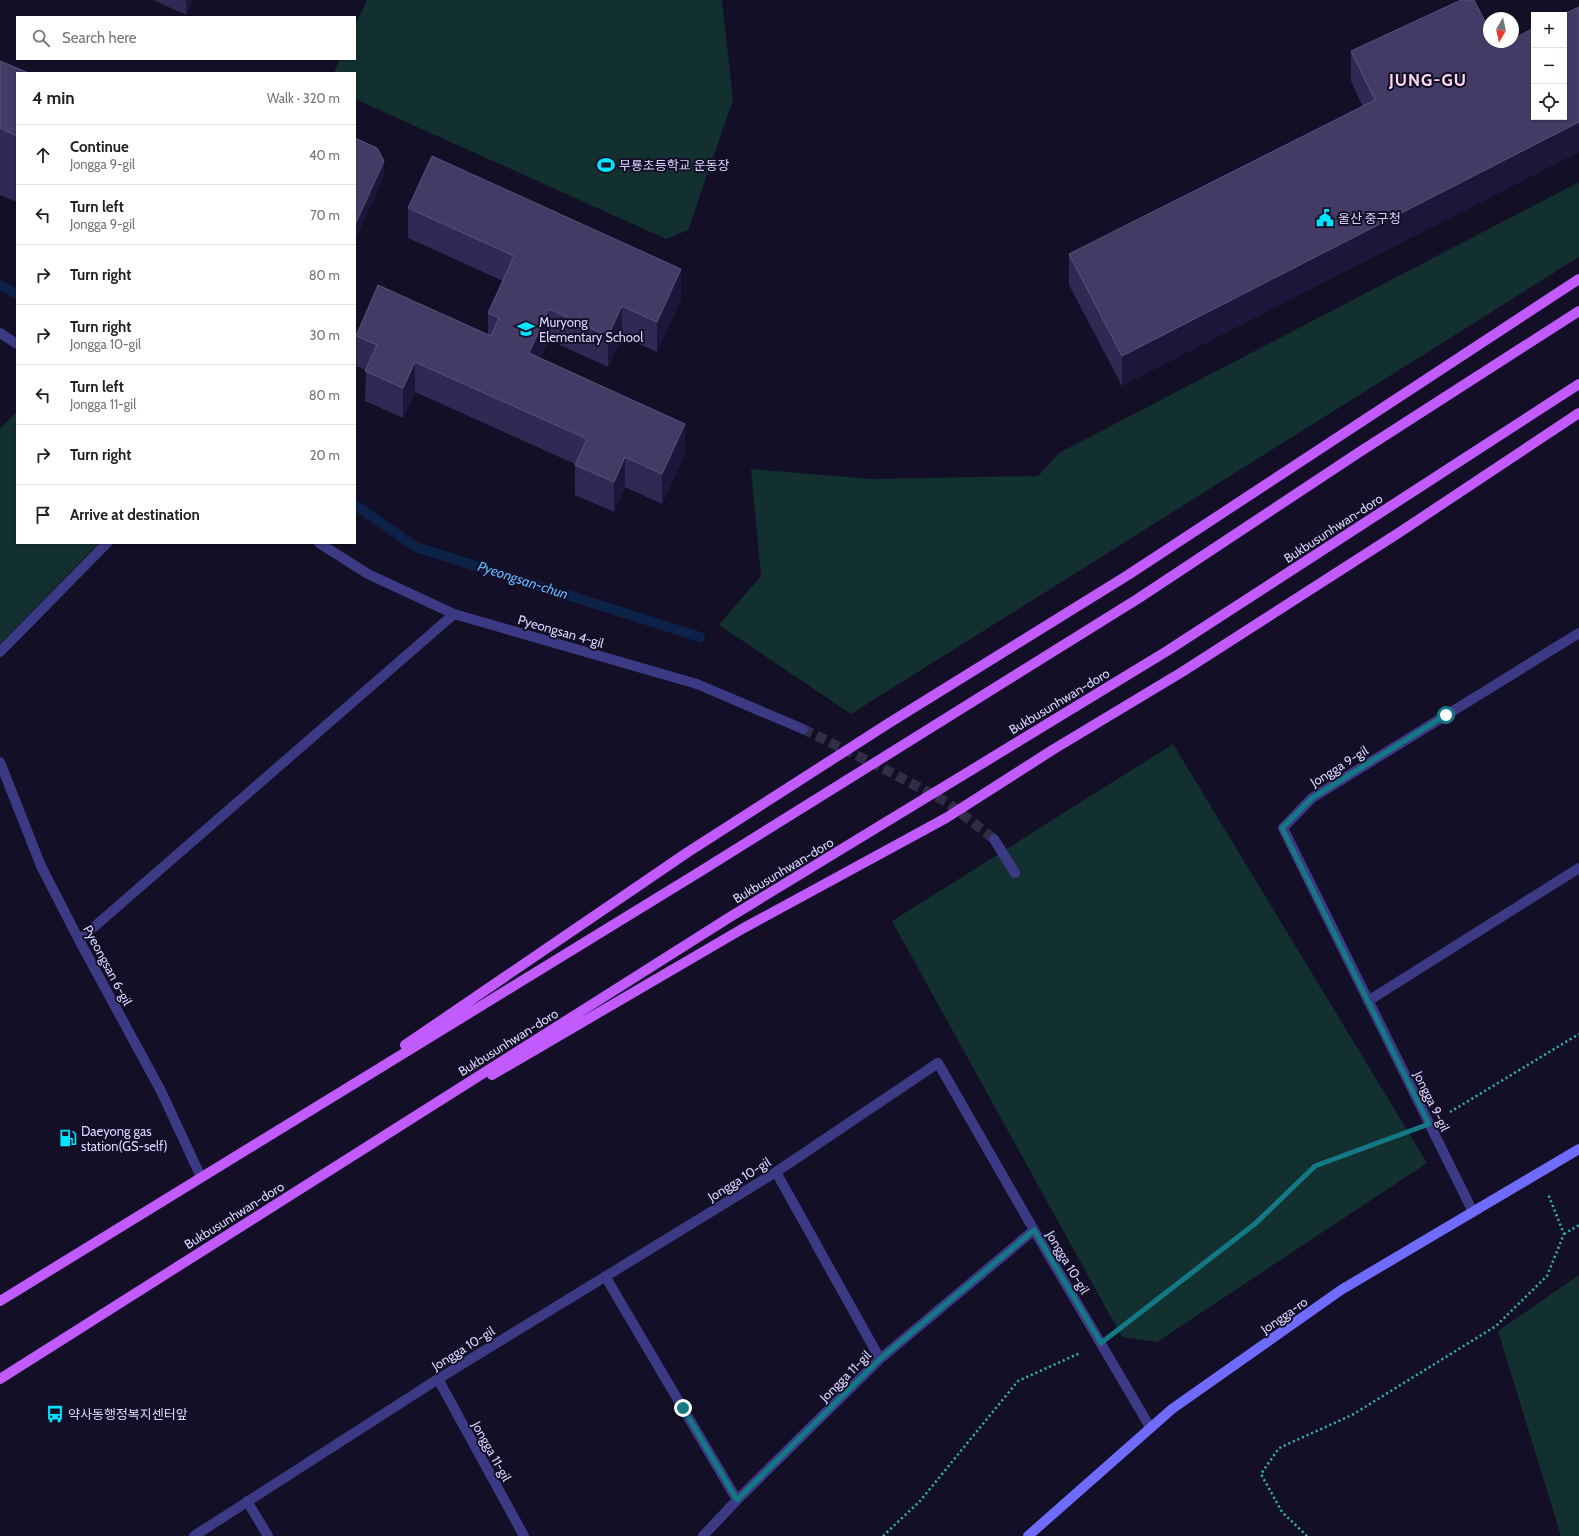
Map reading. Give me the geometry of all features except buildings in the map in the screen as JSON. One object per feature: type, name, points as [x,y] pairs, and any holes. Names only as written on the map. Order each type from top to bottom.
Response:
[{"type":"main road","points":[[295,1120],[688,852],[889,723],[1128,575],[1579,279]]},
{"type":"main road","points":[[0,1301],[708,866],[1139,598],[1358,453],[1579,311]]},
{"type":"main road","name":"Bukbusunhwan-doro","points":[[0,1379],[730,917],[1167,651],[1579,384]]},
{"type":"main road","points":[[330,1170],[742,929],[946,818],[1054,749],[1202,659],[1400,532],[1579,413]]},
{"type":"main road","name":"Jongga-ro","points":[[1028,1536],[1172,1409],[1341,1290],[1579,1149]]},
{"type":"street","points":[[0,332],[16,343]]},
{"type":"street","points":[[0,652],[106,544]]},
{"type":"street","name":"Pyeongsan 4-gil","points":[[321,544],[368,574],[454,614],[697,684],[803,729]]},
{"type":"street","points":[[80,940],[454,614]]},
{"type":"street","name":"Jongga 9-gil","points":[[1473,1212],[1282,828],[1312,798],[1579,633]]},
{"type":"street","name":"Pyeongsan 6-gil","points":[[0,762],[4,781],[41,866],[161,1091],[201,1177]]},
{"type":"street","points":[[994,839],[1015,873]]},
{"type":"street","points":[[1368,1001],[1579,868]]},
{"type":"street","name":"Jongga 10-gil","points":[[194,1536],[438,1379],[776,1172],[938,1063],[1150,1427]]},
{"type":"street","points":[[776,1172],[880,1359]]},
{"type":"street","name":"Jongga 11-gil","points":[[703,1536],[737,1500],[880,1359],[1034,1230]]},
{"type":"street","points":[[605,1276],[737,1500]]},
{"type":"street","name":"Jongga 11-gil","points":[[438,1379],[524,1536]]},
{"type":"street","points":[[247,1501],[268,1536]]},
{"type":"path","points":[[883,1536],[920,1501],[1018,1381],[1101,1343],[1256,1223],[1315,1166],[1429,1124],[1579,1034]]},
{"type":"path","points":[[1540,1173],[1564,1234]]},
{"type":"path","points":[[1307,1536],[1282,1512],[1261,1474],[1279,1448],[1352,1415],[1496,1326],[1547,1276],[1564,1234],[1579,1225]]},
{"type":"green space","name":"무룡초등학교 운동장","points":[[367,0],[722,0],[733,100],[688,230],[666,239],[356,99],[356,72],[334,72],[340,60],[356,60],[356,24]]},
{"type":"green space","points":[[1579,182],[1579,257],[851,714],[719,625],[761,576],[751,469],[871,479],[1038,476],[1059,453]]},
{"type":"green space","points":[[16,412],[16,544],[98,544],[0,644],[0,429]]},
{"type":"green space","points":[[1173,744],[1427,1163],[1157,1342],[1122,1337],[892,921]]},
{"type":"green space","points":[[1579,1275],[1579,1536],[1561,1536],[1498,1331]]},
{"type":"waterway","name":"Pyeongsan-chun","points":[[0,285],[16,293]]},
{"type":"waterway","name":"Pyeongsan-chun","points":[[356,506],[416,547],[700,637]]},
{"type":"tunnel","points":[[803,729],[890,772],[948,803],[994,839]]},
{"type":"place","name":"무룡초등학교 운동장","points":[[606,165]]},
{"type":"place","name":"울산 중구청","points":[[1325,218]]},
{"type":"place","name":"Muryong Elementary School","points":[[526,329]]},
{"type":"place","name":"Daeyong gas station(GS-self)","points":[[68,1138]]},
{"type":"place","name":"약사동행정복지센터앞","points":[[55,1414]]},
{"type":"district","name":"JUNG-GU","points":[[1428,80]]},
{"type":"route","points":[[683,1408],[737,1500],[880,1359],[1034,1230],[1101,1343],[1256,1223],[1315,1166],[1429,1124],[1282,828],[1312,798],[1446,715]]}]
